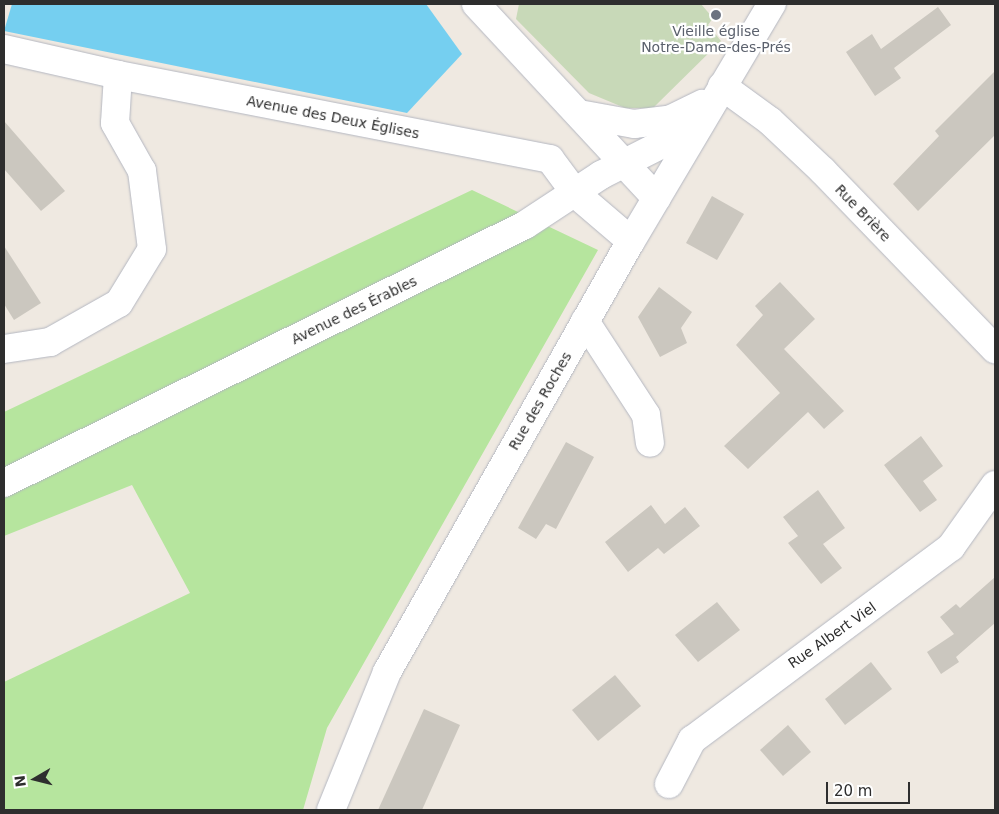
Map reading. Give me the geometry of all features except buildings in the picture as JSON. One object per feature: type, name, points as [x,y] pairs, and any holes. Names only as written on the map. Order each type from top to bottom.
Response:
[{"type":"street","points":[[476,4],[496,29],[579,114],[656,198]]},
{"type":"street","name":"Rue des Roches","points":[[331,810],[387,672],[631,241],[772,4]]},
{"type":"street","name":"Avenue des Deux Églises","points":[[4,49],[118,75],[550,159],[576,194],[631,241]]},
{"type":"street","points":[[4,349],[50,342],[118,304],[152,249],[142,172],[116,123],[118,75]]},
{"type":"street","points":[[579,114],[634,124],[669,120],[720,90]]},
{"type":"street","name":"Rue Brière","points":[[720,90],[770,121],[823,171],[995,349]]},
{"type":"street","name":"Avenue des Érables","points":[[4,483],[526,226],[625,164],[698,126]]},
{"type":"street","points":[[585,321],[646,415],[650,444]]},
{"type":"street","name":"Rue Albert Viel","points":[[669,784],[692,740],[951,547],[995,485]]},
{"type":"green space","points":[[519,4],[701,4],[713,18],[708,25],[721,41],[653,108],[625,108],[589,93],[516,19]]},
{"type":"green space","points":[[472,190],[598,250],[327,728],[303,810],[4,810],[4,682],[190,593],[132,485],[4,536],[4,412]]},
{"type":"water","points":[[12,4],[426,4],[462,54],[407,113],[4,31]]},
{"type":"place","name":"Vieille église Notre-Dame-des-Prés","points":[[716,15]]}]
